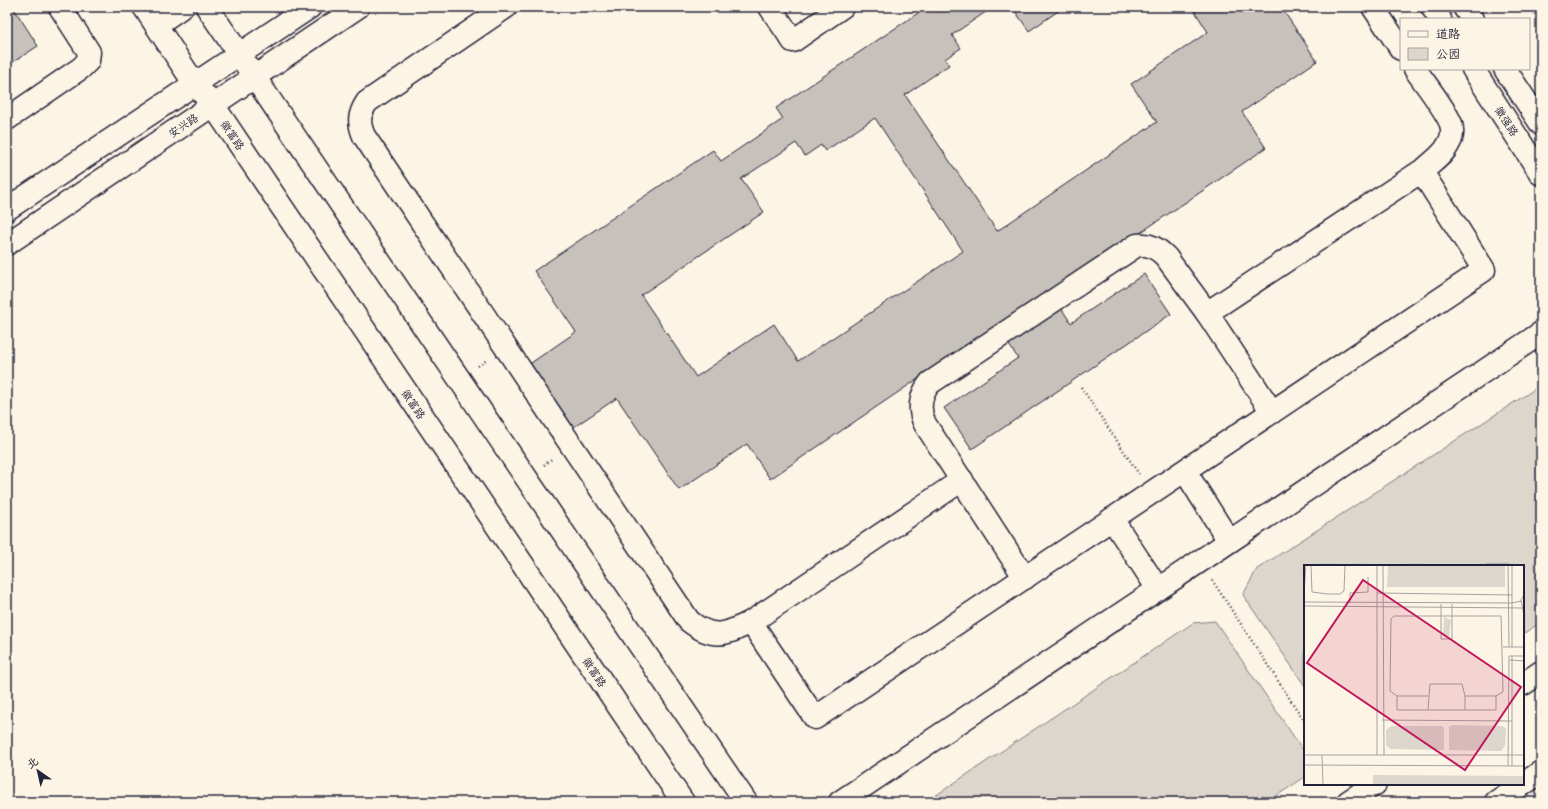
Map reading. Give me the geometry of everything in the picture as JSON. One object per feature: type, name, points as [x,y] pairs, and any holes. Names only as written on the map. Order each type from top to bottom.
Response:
[{"type":"street","points":[[7,118],[81,68],[88,61],[89,52],[60,7]]},
{"type":"street","points":[[150,16],[182,7]]},
{"type":"street","points":[[207,7],[746,802]]},
{"type":"street","points":[[30,228],[9,203],[310,7]]},
{"type":"street","name":"安兴路","points":[[7,244],[358,7]]},
{"type":"street","points":[[506,7],[367,102],[362,110],[360,119],[361,128],[364,136],[689,621],[699,629],[710,634],[735,630],[751,622],[962,480]]},
{"type":"street","points":[[770,7],[793,41],[842,7]]},
{"type":"street","points":[[1373,7],[1400,48]]},
{"type":"street","points":[[1432,7],[1439,18]]},
{"type":"street","points":[[1464,7],[1471,18]]},
{"type":"street","name":"徽富路","points":[[150,16],[194,83],[213,105],[683,802]]},
{"type":"street","points":[[1207,313],[1423,170],[1442,153],[1448,146],[1452,133],[1451,124],[1416,70]]},
{"type":"street","name":"徽强路","points":[[1474,70],[1541,174]]},
{"type":"street","points":[[1506,70],[1541,124]]},
{"type":"street","points":[[751,622],[815,718],[1484,270],[1422,172],[1423,170]]},
{"type":"street","points":[[1025,578],[922,417],[920,404],[924,391],[930,383],[1137,245],[1151,245],[1163,254],[1207,313],[1272,412]]},
{"type":"street","points":[[840,802],[1541,333]]},
{"type":"street","points":[[1185,471],[1229,541]]},
{"type":"street","points":[[1112,519],[1158,589]]},
{"type":"street","points":[[1524,683],[1541,672]]},
{"type":"street","points":[[1524,783],[1541,772]]},
{"type":"street","points":[[1348,802],[1374,785]]},
{"type":"street","points":[[1496,802],[1522,785]]},
{"type":"path","points":[[1530,7],[1541,23]]},
{"type":"path","points":[[459,378],[506,348]]},
{"type":"path","points":[[1081,386],[1151,493]]},
{"type":"path","points":[[525,477],[572,446]]},
{"type":"path","points":[[1199,561],[1304,720]]},
{"type":"green space","points":[[1541,385],[1541,622],[1524,633],[1524,565],[1304,565],[1304,685],[1243,595],[1257,569]]},
{"type":"green space","points":[[1215,621],[1304,752],[1304,778],[1267,802],[926,802],[1193,623]]},
{"type":"building","points":[[7,7],[13,7],[38,46],[7,66]]},
{"type":"building","points":[[927,7],[935,7],[939,12],[946,7],[993,7],[952,35],[961,48],[945,59],[949,65],[905,95],[997,231],[1157,122],[1131,84],[1208,32],[1192,7],[1281,7],[1317,61],[1242,112],[1266,148],[1051,293],[1071,323],[1144,274],[1171,314],[972,449],[944,408],[1018,358],[996,326],[770,479],[747,444],[679,490],[617,398],[571,429],[528,365],[576,332],[534,271],[713,150],[721,161],[783,119],[776,108]],"holes":[[[875,118],[963,251],[798,361],[774,324],[696,377],[641,295],[764,212],[741,179],[796,143],[805,156],[821,145],[825,151]]]},
{"type":"building","points":[[1012,7],[1064,7],[1029,31]]}]
